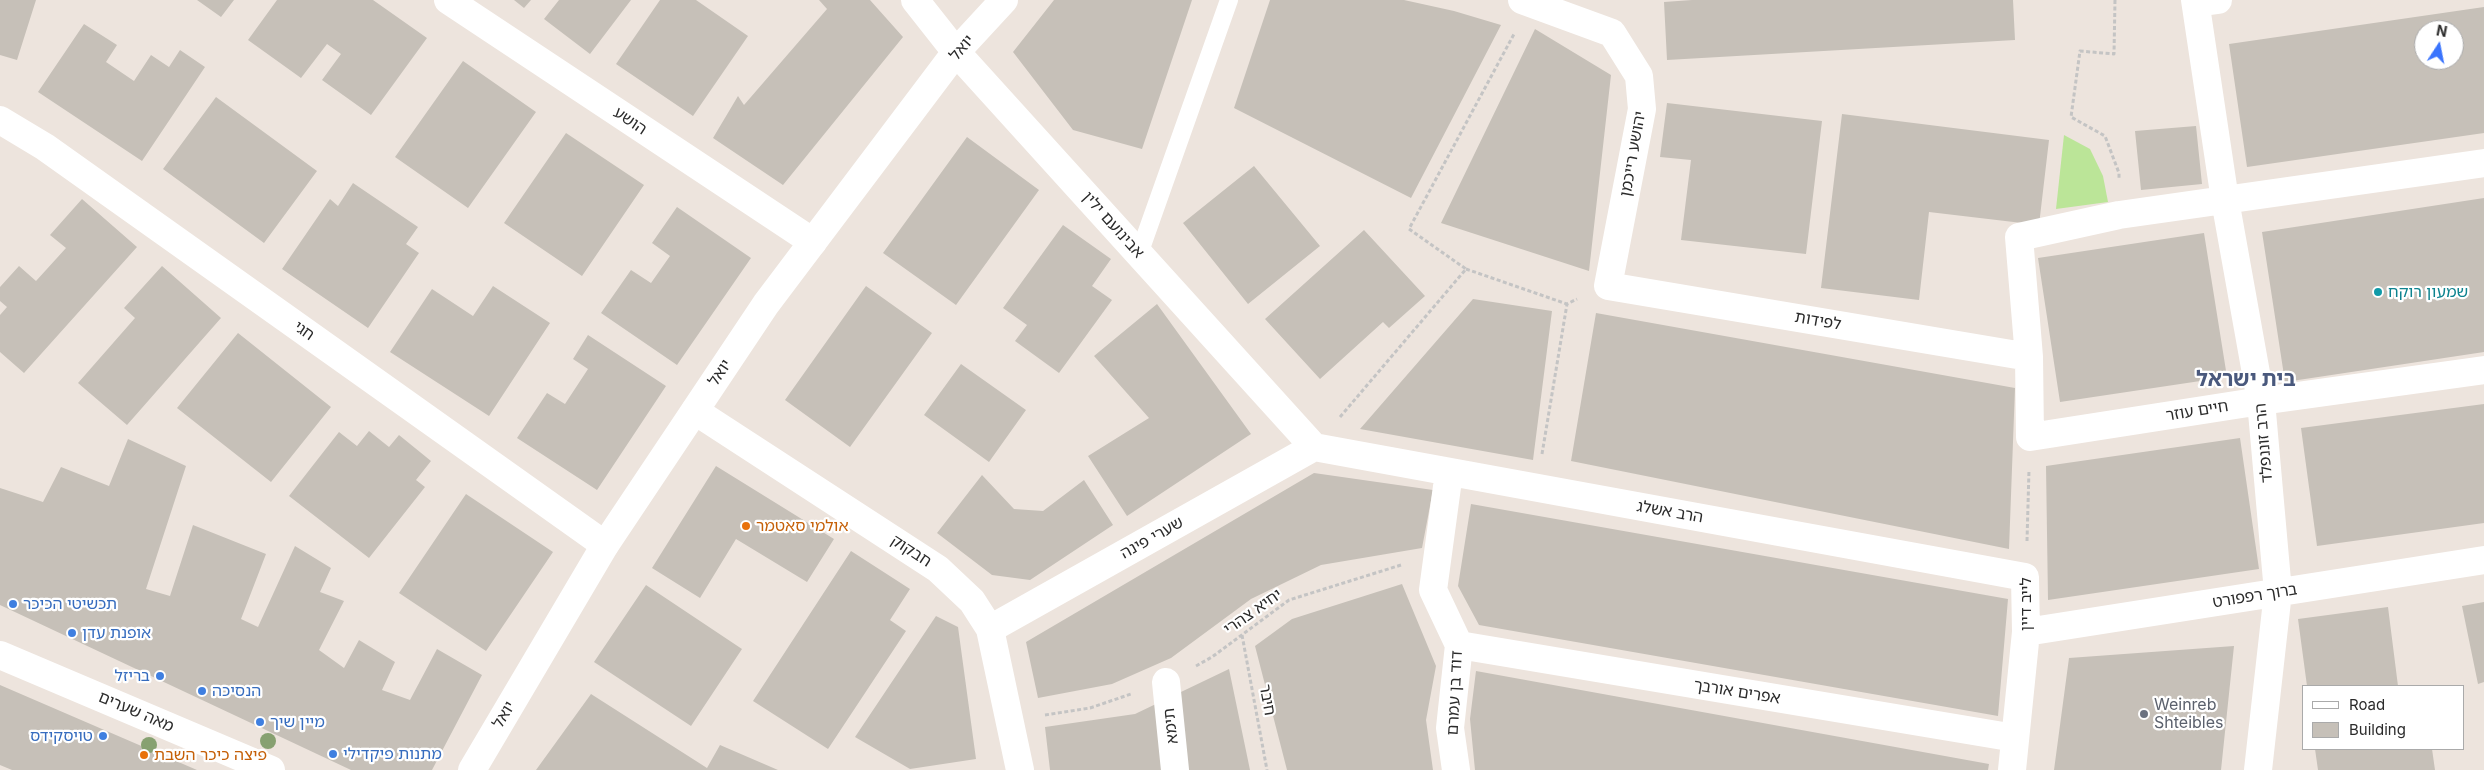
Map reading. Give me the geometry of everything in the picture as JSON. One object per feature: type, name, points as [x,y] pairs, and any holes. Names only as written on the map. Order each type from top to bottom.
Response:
[{"type":"street","name":"הושע","points":[[448,0],[813,242]]},
{"type":"street","name":"אבינועם ילין","points":[[915,0],[956,52],[1314,447]]},
{"type":"street","name":"יואל","points":[[472,770],[605,545],[766,304],[956,52],[1004,0]]},
{"type":"street","name":"הרב זוננפלד","points":[[2203,1],[2224,200],[2261,401],[2278,592],[2258,770]]},
{"type":"street","name":"יהושע רייכמן","points":[[1526,2],[1612,33],[1639,76],[1642,109],[1608,286]]},
{"type":"street","name":"חגי","points":[[0,120],[45,146],[605,545]]},
{"type":"street","points":[[2030,437],[2029,357],[2019,237],[2119,215],[2484,162]]},
{"type":"street","name":"לפידות","points":[[1608,286],[2029,357]]},
{"type":"street","name":"חיים עוזר","points":[[2030,437],[2261,401],[2484,370]]},
{"type":"street","name":"חבקוק","points":[[695,411],[938,569],[972,601],[990,629],[1020,770]]},
{"type":"street","name":"הרב אשלג","points":[[1314,447],[2026,577]]},
{"type":"street","name":"שערי פינה","points":[[990,629],[1314,447]]},
{"type":"street","name":"דוד בן עמרם","points":[[1449,472],[1433,590],[1459,645],[1450,728],[1456,770]]},
{"type":"street","name":"ברוך רפפורט","points":[[2026,632],[2484,560]]},
{"type":"street","name":"לייב דיין","points":[[2012,770],[2026,632],[2026,577]]},
{"type":"street","name":"אפרים אורבך","points":[[1459,645],[2015,738]]},
{"type":"street","name":"מאה שערים","points":[[0,655],[271,770]]},
{"type":"street","name":"תימא","points":[[1166,682],[1175,770]]},
{"type":"lane","points":[[1139,254],[1229,0]]},
{"type":"path","points":[[2115,0],[2114,54],[2080,51],[2071,117],[2105,136],[2119,173],[2119,215]]},
{"type":"path","points":[[1526,2],[1409,229],[1466,269],[1567,304],[1608,286]]},
{"type":"path","points":[[1314,447],[1466,269]]},
{"type":"path","points":[[1537,488],[1567,304]]},
{"type":"path","name":"לייב דיין","points":[[2026,577],[2030,437]]},
{"type":"path","name":"יחיא צהרי","points":[[1011,721],[1090,708],[1166,682],[1212,657],[1289,600],[1438,554]]},
{"type":"path","name":"חיבר","points":[[1242,635],[1267,770]]},
{"type":"green space","points":[[2064,135],[2090,149],[2103,176],[2108,202],[2056,209]]},
{"type":"building","points":[[0,0],[36,0],[17,60],[0,55]]},
{"type":"building","points":[[197,0],[234,0],[221,17]]},
{"type":"building","points":[[277,0],[373,0],[427,38],[371,115],[322,80],[341,54],[327,44],[301,78],[248,40]]},
{"type":"building","points":[[514,0],[531,0],[524,8]]},
{"type":"building","points":[[559,0],[631,0],[590,54],[544,19]]},
{"type":"building","points":[[660,0],[696,0],[748,36],[693,116],[616,64]]},
{"type":"building","points":[[819,0],[870,0],[903,37],[783,185],[713,138],[738,96],[744,105],[827,9]]},
{"type":"building","points":[[1054,0],[1192,0],[1142,149],[1073,130],[1013,52]]},
{"type":"building","points":[[1270,0],[1404,0],[1454,11],[1501,25],[1411,198],[1234,108]]},
{"type":"building","points":[[1692,0],[2013,0],[2015,40],[1667,60],[1664,2]]},
{"type":"building","points":[[2484,7],[2484,133],[2247,167],[2229,44]]},
{"type":"building","points":[[84,24],[117,45],[106,62],[134,81],[151,55],[169,67],[180,50],[205,67],[142,161],[38,92]]},
{"type":"building","points":[[1535,29],[1611,75],[1589,271],[1441,223]]},
{"type":"building","points":[[463,61],[536,112],[468,208],[395,157]]},
{"type":"building","points":[[216,97],[317,171],[264,243],[163,169]]},
{"type":"building","points":[[1667,103],[1822,121],[1806,254],[1681,240],[1691,160],[1660,157]]},
{"type":"building","points":[[1842,114],[2049,140],[2039,225],[1929,212],[1919,300],[1821,288]]},
{"type":"building","points":[[2196,126],[2202,184],[2141,190],[2135,131]]},
{"type":"building","points":[[566,133],[644,185],[582,276],[504,223]]},
{"type":"building","points":[[967,137],[1039,190],[956,305],[883,253]]},
{"type":"building","points":[[1254,166],[1320,246],[1248,304],[1183,223]]},
{"type":"building","points":[[353,183],[418,227],[406,244],[419,253],[368,328],[282,269],[330,199],[338,206]]},
{"type":"building","name":"שמעון רוקח","points":[[2484,198],[2484,352],[2285,382],[2262,232]]},
{"type":"building","points":[[82,199],[137,247],[24,373],[0,352],[0,315],[7,307],[0,301],[0,287],[19,266],[36,281],[66,248],[50,235]]},
{"type":"building","points":[[677,207],[751,258],[677,365],[601,313],[631,270],[651,283],[670,256],[652,243]]},
{"type":"building","points":[[1063,225],[1111,259],[1092,286],[1112,300],[1059,373],[1015,341],[1027,325],[1003,308]]},
{"type":"building","points":[[1364,230],[1425,296],[1389,328],[1383,322],[1320,379],[1265,319]]},
{"type":"building","points":[[2204,233],[2227,377],[2060,402],[2038,258]]},
{"type":"building","points":[[162,266],[221,318],[127,425],[78,383],[135,318],[124,308]]},
{"type":"building","points":[[493,286],[550,323],[489,416],[390,352],[432,289],[473,316]]},
{"type":"building","points":[[866,286],[932,333],[850,447],[785,400]]},
{"type":"building","points":[[1473,299],[1552,311],[1533,460],[1360,429]]},
{"type":"building","points":[[1157,304],[1251,434],[1127,516],[1088,456],[1149,418],[1094,356]]},
{"type":"building","points":[[1596,313],[2015,388],[2009,549],[1571,461]]},
{"type":"building","points":[[238,333],[331,407],[271,482],[177,408]]},
{"type":"building","points":[[588,335],[666,386],[597,490],[517,438],[547,393],[565,404],[588,369],[573,359]]},
{"type":"building","points":[[961,364],[1026,410],[989,462],[924,415]]},
{"type":"building","points":[[2484,404],[2484,523],[2317,546],[2301,428]]},
{"type":"building","points":[[369,431],[389,447],[399,435],[431,461],[416,480],[425,487],[369,558],[289,496],[339,432],[357,446]]},
{"type":"building","points":[[2240,438],[2259,569],[2048,600],[2046,466]]},
{"type":"building","points":[[128,439],[186,466],[146,589],[170,596],[193,525],[266,554],[241,619],[258,627],[295,546],[331,568],[320,592],[344,601],[319,650],[344,668],[359,640],[395,662],[382,690],[410,700],[437,649],[482,675],[432,770],[351,770],[0,605],[0,488],[43,502],[61,467],[109,486]]},
{"type":"building","name":"אולמי סאטמר","points":[[716,466],[834,539],[807,582],[736,539],[700,598],[652,568]]},
{"type":"building","points":[[1314,473],[1433,490],[1422,548],[1321,565],[1251,599],[1171,658],[1112,684],[1038,698],[1026,642]]},
{"type":"building","points":[[982,475],[1014,509],[1043,511],[1084,480],[1113,525],[1030,580],[992,575],[937,533]]},
{"type":"building","points":[[466,494],[553,552],[486,651],[399,593]]},
{"type":"building","points":[[1471,504],[2008,599],[1998,716],[1479,625],[1458,586]]},
{"type":"building","points":[[851,551],[910,589],[890,620],[906,631],[828,749],[753,701]]},
{"type":"building","points":[[1402,584],[1436,666],[1426,720],[1433,770],[1287,770],[1255,646],[1292,619]]},
{"type":"building","points":[[646,585],[742,649],[691,726],[594,662]]},
{"type":"building","points":[[2484,602],[2484,682],[2478,684],[2462,606]]},
{"type":"building","points":[[2388,607],[2398,685],[2307,685],[2298,619]]},
{"type":"building","points":[[936,616],[958,627],[976,759],[910,769],[855,737]]},
{"type":"building","name":"Weinreb Shteibles","points":[[2234,646],[2221,770],[2054,770],[2069,658]]},
{"type":"building","points":[[1229,669],[1250,770],[1050,770],[1045,727],[1135,714]]},
{"type":"building","points":[[1476,671],[1989,764],[1988,770],[1475,770],[1470,719]]},
{"type":"building","points":[[0,685],[197,770],[12,770],[0,765]]},
{"type":"building","points":[[591,694],[707,768],[720,745],[778,770],[536,770]]},
{"type":"building","points":[[2315,750],[2432,750],[2435,770],[2318,770]]},
{"type":"place","name":"שמעון רוקח","points":[[2378,292]]},
{"type":"place","name":"אולמי סאטמר","points":[[746,526]]},
{"type":"place","name":"תכשיטי הכיכר","points":[[13,604]]},
{"type":"place","name":"אופנת עדן","points":[[72,633]]},
{"type":"place","name":"בריזל","points":[[160,676]]},
{"type":"place","name":"הנסיכה","points":[[202,691]]},
{"type":"place","name":"Weinreb Shteibles","points":[[2144,714]]},
{"type":"place","name":"מיין שיך","points":[[260,722]]},
{"type":"place","name":"טויסקידס","points":[[103,736]]},
{"type":"place","name":"מתנות פיקדילי","points":[[333,754]]},
{"type":"place","name":"פיצה כיכר השבת","points":[[144,755]]},
{"type":"district","name":"בית ישראל","points":[[2246,380]]}]
